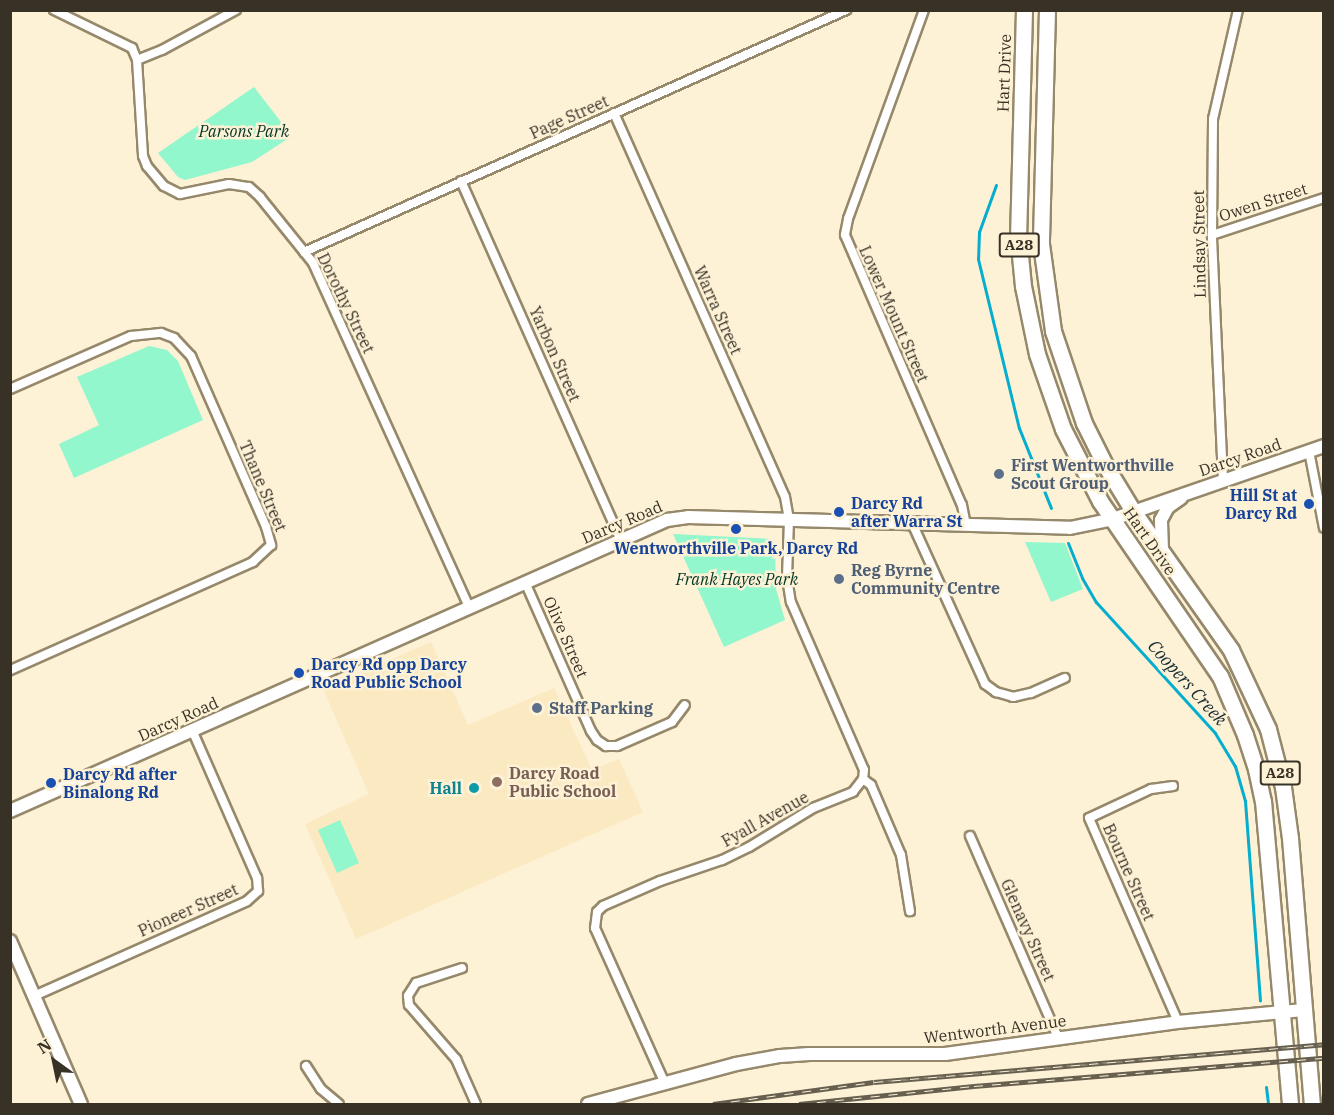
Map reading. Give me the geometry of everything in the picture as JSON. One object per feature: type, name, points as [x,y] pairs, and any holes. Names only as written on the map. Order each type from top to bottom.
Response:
[{"type":"highway","name":"Hart Drive","points":[[1024,10],[1017,215],[1027,311],[1043,375],[1063,429],[1095,493],[1220,676],[1245,735],[1263,801],[1281,1013]]},
{"type":"highway","name":"Hart Drive","points":[[1047,10],[1040,193],[1041,244],[1048,307],[1066,374],[1084,423],[1105,465],[1133,511],[1231,650],[1259,706],[1275,751],[1283,787],[1290,838],[1303,1010]]},
{"type":"highway","name":"A28","points":[[1303,1010],[1312,1104]]},
{"type":"highway","name":"A28","points":[[1281,1013],[1290,1104]]},
{"type":"street","points":[[54,10],[128,45],[137,60],[162,50],[236,10]]},
{"type":"street","name":"Page Street","points":[[304,252],[846,10]]},
{"type":"street","name":"Lower Mount Street","points":[[924,10],[848,219],[845,236],[962,505],[966,525]]},
{"type":"street","name":"Lindsay Street","points":[[1223,480],[1212,235],[1213,119],[1238,10]]},
{"type":"street","name":"Dorothy Street","points":[[137,60],[141,146],[147,166],[159,181],[172,192],[180,194],[229,184],[249,187],[317,269],[469,607]]},
{"type":"street","name":"Warra Street","points":[[614,113],[784,496],[789,520]]},
{"type":"street","name":"Yarbon Street","points":[[461,181],[621,540]]},
{"type":"street","name":"Owen Street","points":[[1212,235],[1323,198]]},
{"type":"street","name":"Thane Street","points":[[10,389],[131,336],[160,333],[174,338],[191,356],[266,527],[271,545],[253,562],[10,670]]},
{"type":"street","name":"Darcy Road","points":[[10,811],[674,518],[912,523],[1056,529],[1113,519],[1323,446]]},
{"type":"street","points":[[1309,451],[1323,528]]},
{"type":"street","points":[[1162,553],[1161,520],[1168,507],[1189,492]]},
{"type":"street","points":[[789,520],[788,578],[791,602],[860,761],[863,779],[871,785],[901,855],[910,911]]},
{"type":"street","points":[[912,523],[985,684],[996,692],[1013,697],[1031,693],[1065,678]]},
{"type":"street","name":"Olive Street","points":[[525,582],[597,740],[606,746],[617,746],[672,722],[686,705]]},
{"type":"street","name":"Pioneer Street","points":[[34,996],[247,900],[258,891],[257,878],[192,730]]},
{"type":"street","name":"Fyall Avenue","points":[[665,1083],[595,928],[597,912],[603,906],[660,881],[722,860],[749,847],[813,808],[853,792],[863,779]]},
{"type":"street","name":"Bourne Street","points":[[1173,786],[1151,789],[1089,818],[1178,1022]]},
{"type":"street","name":"Glenavy Street","points":[[970,836],[1058,1038]]},
{"type":"street","points":[[11,946],[81,1104]]},
{"type":"street","points":[[462,968],[416,983],[408,996],[409,1005],[456,1059],[476,1104]]},
{"type":"street","name":"Wentworth Avenue","points":[[588,1104],[780,1056],[820,1053],[945,1054],[1178,1022],[1303,1010]]},
{"type":"street","points":[[306,1066],[321,1089],[339,1104]]},
{"type":"shaded area","name":"Darcy Road Public School","points":[[431,642],[468,725],[554,688],[592,770],[619,759],[643,812],[356,939],[305,824],[369,794],[323,689]]},
{"type":"green space","name":"Parsons Park","points":[[254,87],[292,136],[252,162],[185,180],[178,177],[158,153]]},
{"type":"green space","points":[[149,346],[167,350],[178,361],[203,420],[74,478],[59,444],[99,425],[77,377]]},
{"type":"green space","name":"Frank Hayes Park","points":[[673,534],[772,539],[775,546],[776,589],[785,620],[724,647]]},
{"type":"green space","points":[[1025,542],[1065,543],[1083,589],[1051,602]]},
{"type":"green space","points":[[340,820],[359,863],[337,873],[318,830]]},
{"type":"waterway","name":"Coopers Creek","points":[[996,185],[979,232],[978,259],[1019,428],[1051,508]]},
{"type":"waterway","name":"Coopers Creek","points":[[1068,543],[1082,578],[1096,602],[1215,733],[1235,766],[1245,801],[1260,1000]]},
{"type":"waterway","name":"Coopers Creek","points":[[1266,1087],[1268,1104]]},
{"type":"railway","points":[[713,1104],[874,1082],[1324,1044]]},
{"type":"railway","points":[[799,1104],[974,1086],[1324,1058]]},
{"type":"place","name":"First Wentworthville Scout Group","points":[[999,474]]},
{"type":"place","name":"Hill St at Darcy Rd","points":[[1309,504]]},
{"type":"place","name":"Darcy Rd after Warra St","points":[[839,512]]},
{"type":"place","name":"Wentworthville Park, Darcy Rd","points":[[736,529]]},
{"type":"place","name":"Reg Byrne Community Centre","points":[[839,579]]},
{"type":"place","name":"Darcy Rd opp Darcy Road Public School","points":[[299,673]]},
{"type":"place","name":"Staff Parking","points":[[537,708]]},
{"type":"place","name":"Darcy Road Public School","points":[[497,782]]},
{"type":"place","name":"Darcy Rd after Binalong Rd","points":[[51,783]]},
{"type":"place","name":"Hall","points":[[474,788]]}]
